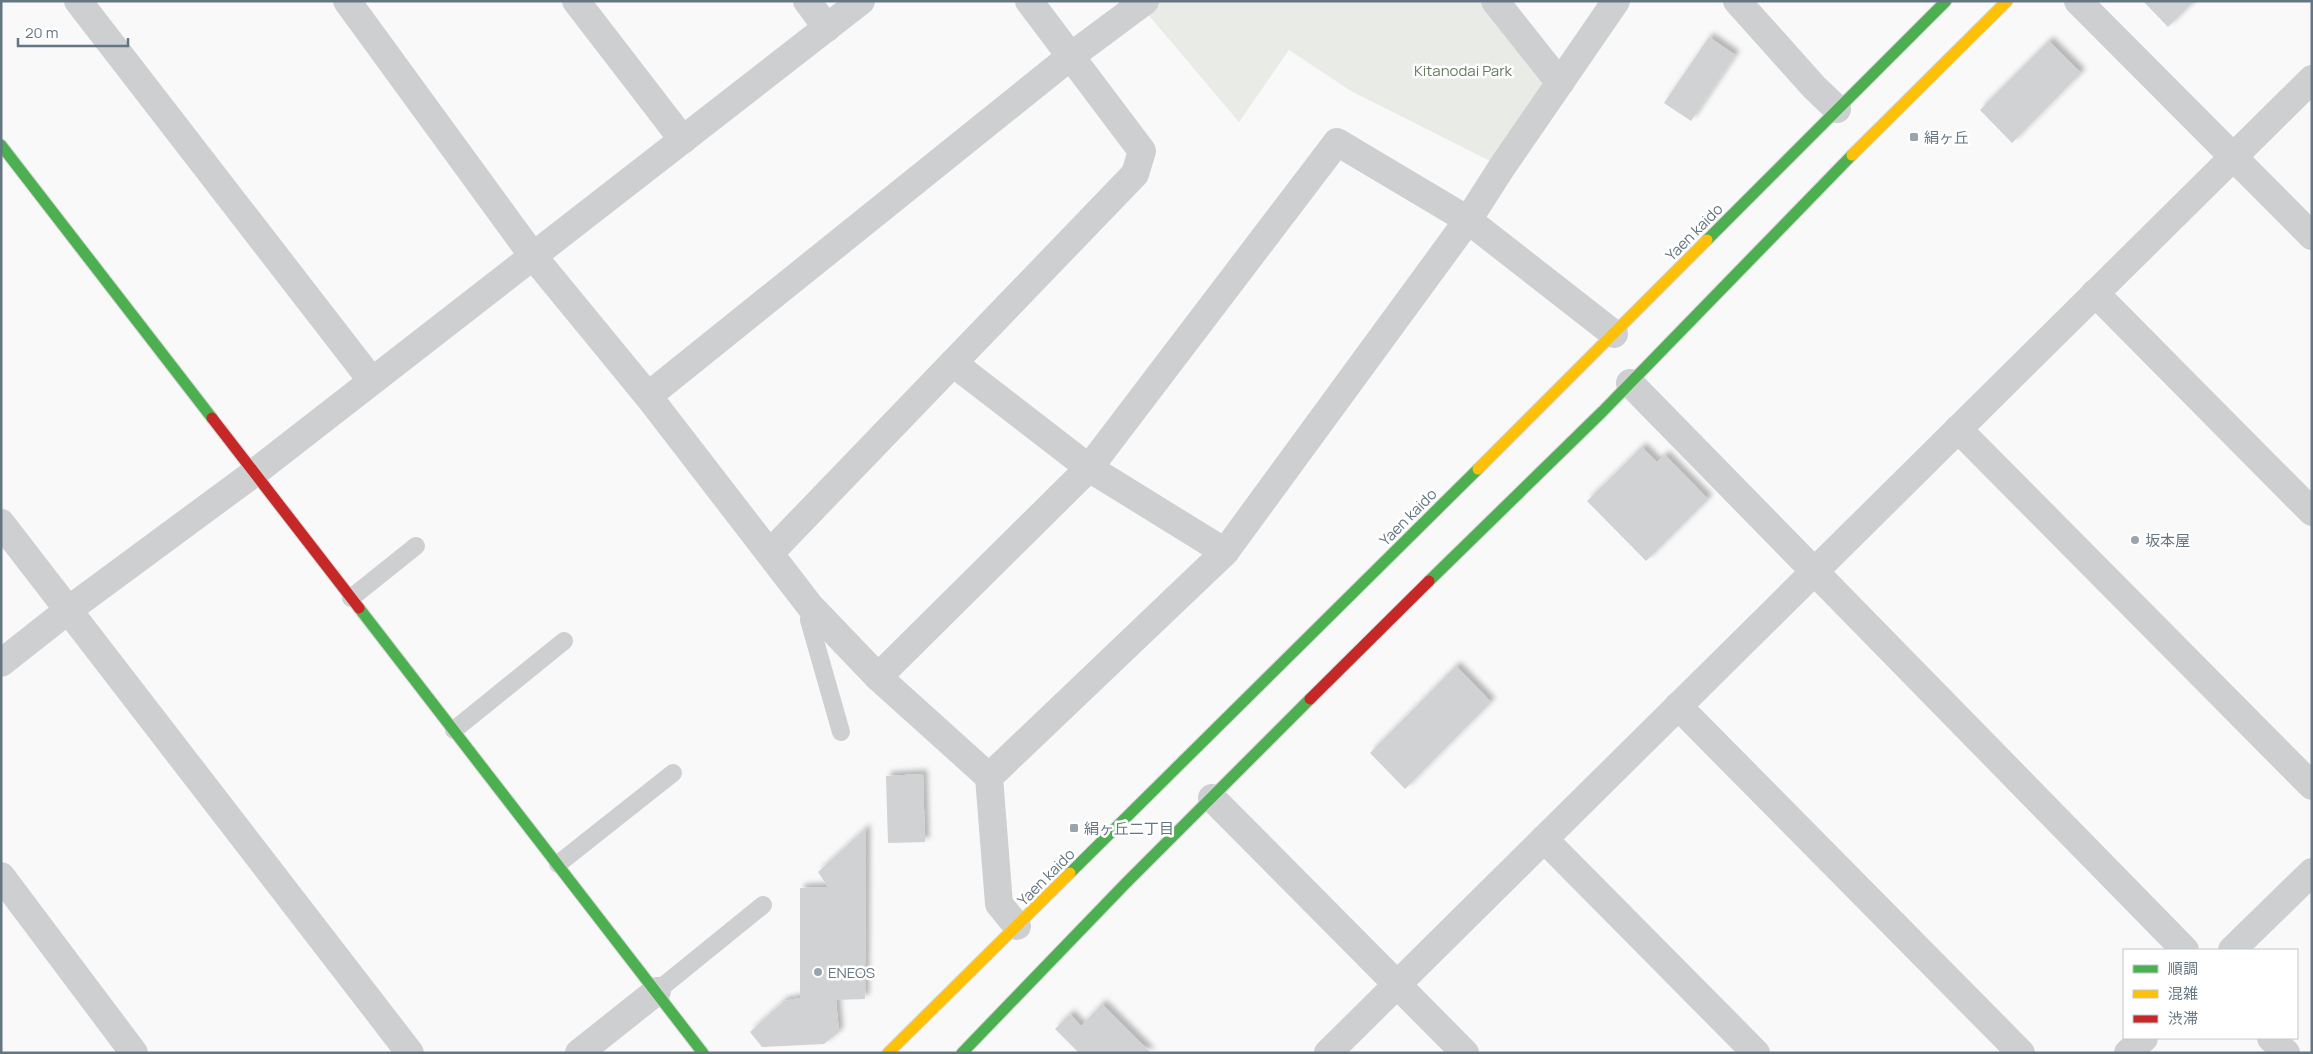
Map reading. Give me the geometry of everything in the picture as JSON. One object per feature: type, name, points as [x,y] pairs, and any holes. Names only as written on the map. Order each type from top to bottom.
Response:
[{"type":"main road","name":"Yaen kaido","points":[[888,1053],[1614,334],[1946,1]]},
{"type":"main road","points":[[962,1053],[1023,992],[1126,883],[1630,383],[1821,186],[2006,1]]},
{"type":"main road","points":[[1,146],[657,991],[703,1053]]},
{"type":"street","points":[[78,1],[372,382]]},
{"type":"street","points":[[347,1],[533,256],[648,396],[810,606],[878,677],[988,777],[999,904],[1017,926]]},
{"type":"street","points":[[576,1],[683,140]]},
{"type":"street","points":[[807,1],[827,28]]},
{"type":"street","points":[[1,663],[254,473],[861,1]]},
{"type":"street","points":[[770,553],[1135,174],[1142,150],[1029,1]]},
{"type":"street","points":[[648,396],[1071,56],[1145,1]]},
{"type":"street","points":[[1495,1],[1560,83]]},
{"type":"street","points":[[988,777],[1225,552],[1468,220],[1616,1]]},
{"type":"street","points":[[1737,1],[1837,109]]},
{"type":"street","points":[[2078,1],[2312,236]]},
{"type":"street","points":[[1328,1053],[2312,79]]},
{"type":"street","points":[[878,677],[1089,468],[1337,142],[1468,220],[1614,334]]},
{"type":"street","points":[[2095,293],[2312,512]]},
{"type":"street","points":[[953,363],[1089,468],[1225,552]]},
{"type":"street","points":[[1630,383],[2184,949]]},
{"type":"street","points":[[1958,429],[2312,786]]},
{"type":"street","points":[[1,523],[410,1053]]},
{"type":"street","points":[[1678,706],[2021,1053]]},
{"type":"street","points":[[1212,798],[1465,1053]]},
{"type":"street","points":[[1544,839],[1756,1053]]},
{"type":"street","points":[[2233,949],[2312,872]]},
{"type":"street","points":[[1,876],[134,1053]]},
{"type":"street","points":[[579,1053],[657,991]]},
{"type":"street","points":[[2128,1053],[2143,1039]]},
{"type":"street","points":[[2272,1039],[2286,1053]]},
{"type":"lane","points":[[351,598],[416,546]]},
{"type":"lane","points":[[810,606],[808,620],[841,732]]},
{"type":"lane","points":[[454,730],[564,641]]},
{"type":"lane","points":[[558,864],[673,773]]},
{"type":"lane","points":[[657,991],[763,905]]},
{"type":"green space","name":"Kitanodai Park","points":[[1145,1],[1495,1],[1560,83],[1502,167],[1351,91],[1289,50],[1239,122],[1140,5]]},
{"type":"building","points":[[2143,1],[2194,1],[2168,27]]},
{"type":"building","points":[[1709,37],[1735,55],[1691,121],[1664,103]]},
{"type":"building","points":[[2049,41],[2081,73],[2012,143],[1980,110]]},
{"type":"building","points":[[1642,447],[1657,462],[1665,455],[1708,499],[1646,561],[1587,501]]},
{"type":"building","points":[[1456,666],[1491,702],[1405,789],[1370,753]]},
{"type":"building","points":[[923,774],[925,842],[888,843],[886,776]]},
{"type":"building","points":[[866,828],[865,999],[836,1000],[839,1032],[824,1044],[762,1047],[750,1032],[784,1001],[800,998],[800,888],[828,887],[818,872]]},
{"type":"building","points":[[1102,1004],[1151,1053],[1079,1053],[1055,1029],[1070,1014],[1081,1026]]},
{"type":"traffic: fast","points":[[1707,240],[1946,1]]},
{"type":"traffic: fast","points":[[1,145],[212,418]]},
{"type":"traffic: fast","points":[[1429,581],[1603,411],[1852,155]]},
{"type":"traffic: fast","points":[[1070,873],[1478,469]]},
{"type":"traffic: fast","points":[[359,608],[703,1053]]},
{"type":"traffic: fast","points":[[962,1053],[1126,883],[1310,699]]},
{"type":"traffic: slow","points":[[1852,155],[2007,1]]},
{"type":"traffic: slow","points":[[1478,469],[1707,240]]},
{"type":"traffic: slow","points":[[888,1053],[1070,873]]},
{"type":"traffic: jam","points":[[212,418],[359,608]]},
{"type":"traffic: jam","points":[[1310,699],[1429,581]]},
{"type":"place","name":"絹ヶ丘","points":[[1914,137]]},
{"type":"place","name":"坂本屋","points":[[2135,540]]},
{"type":"place","name":"絹ヶ丘二丁目","points":[[1074,828]]},
{"type":"place","name":"ENEOS","points":[[818,972]]}]
